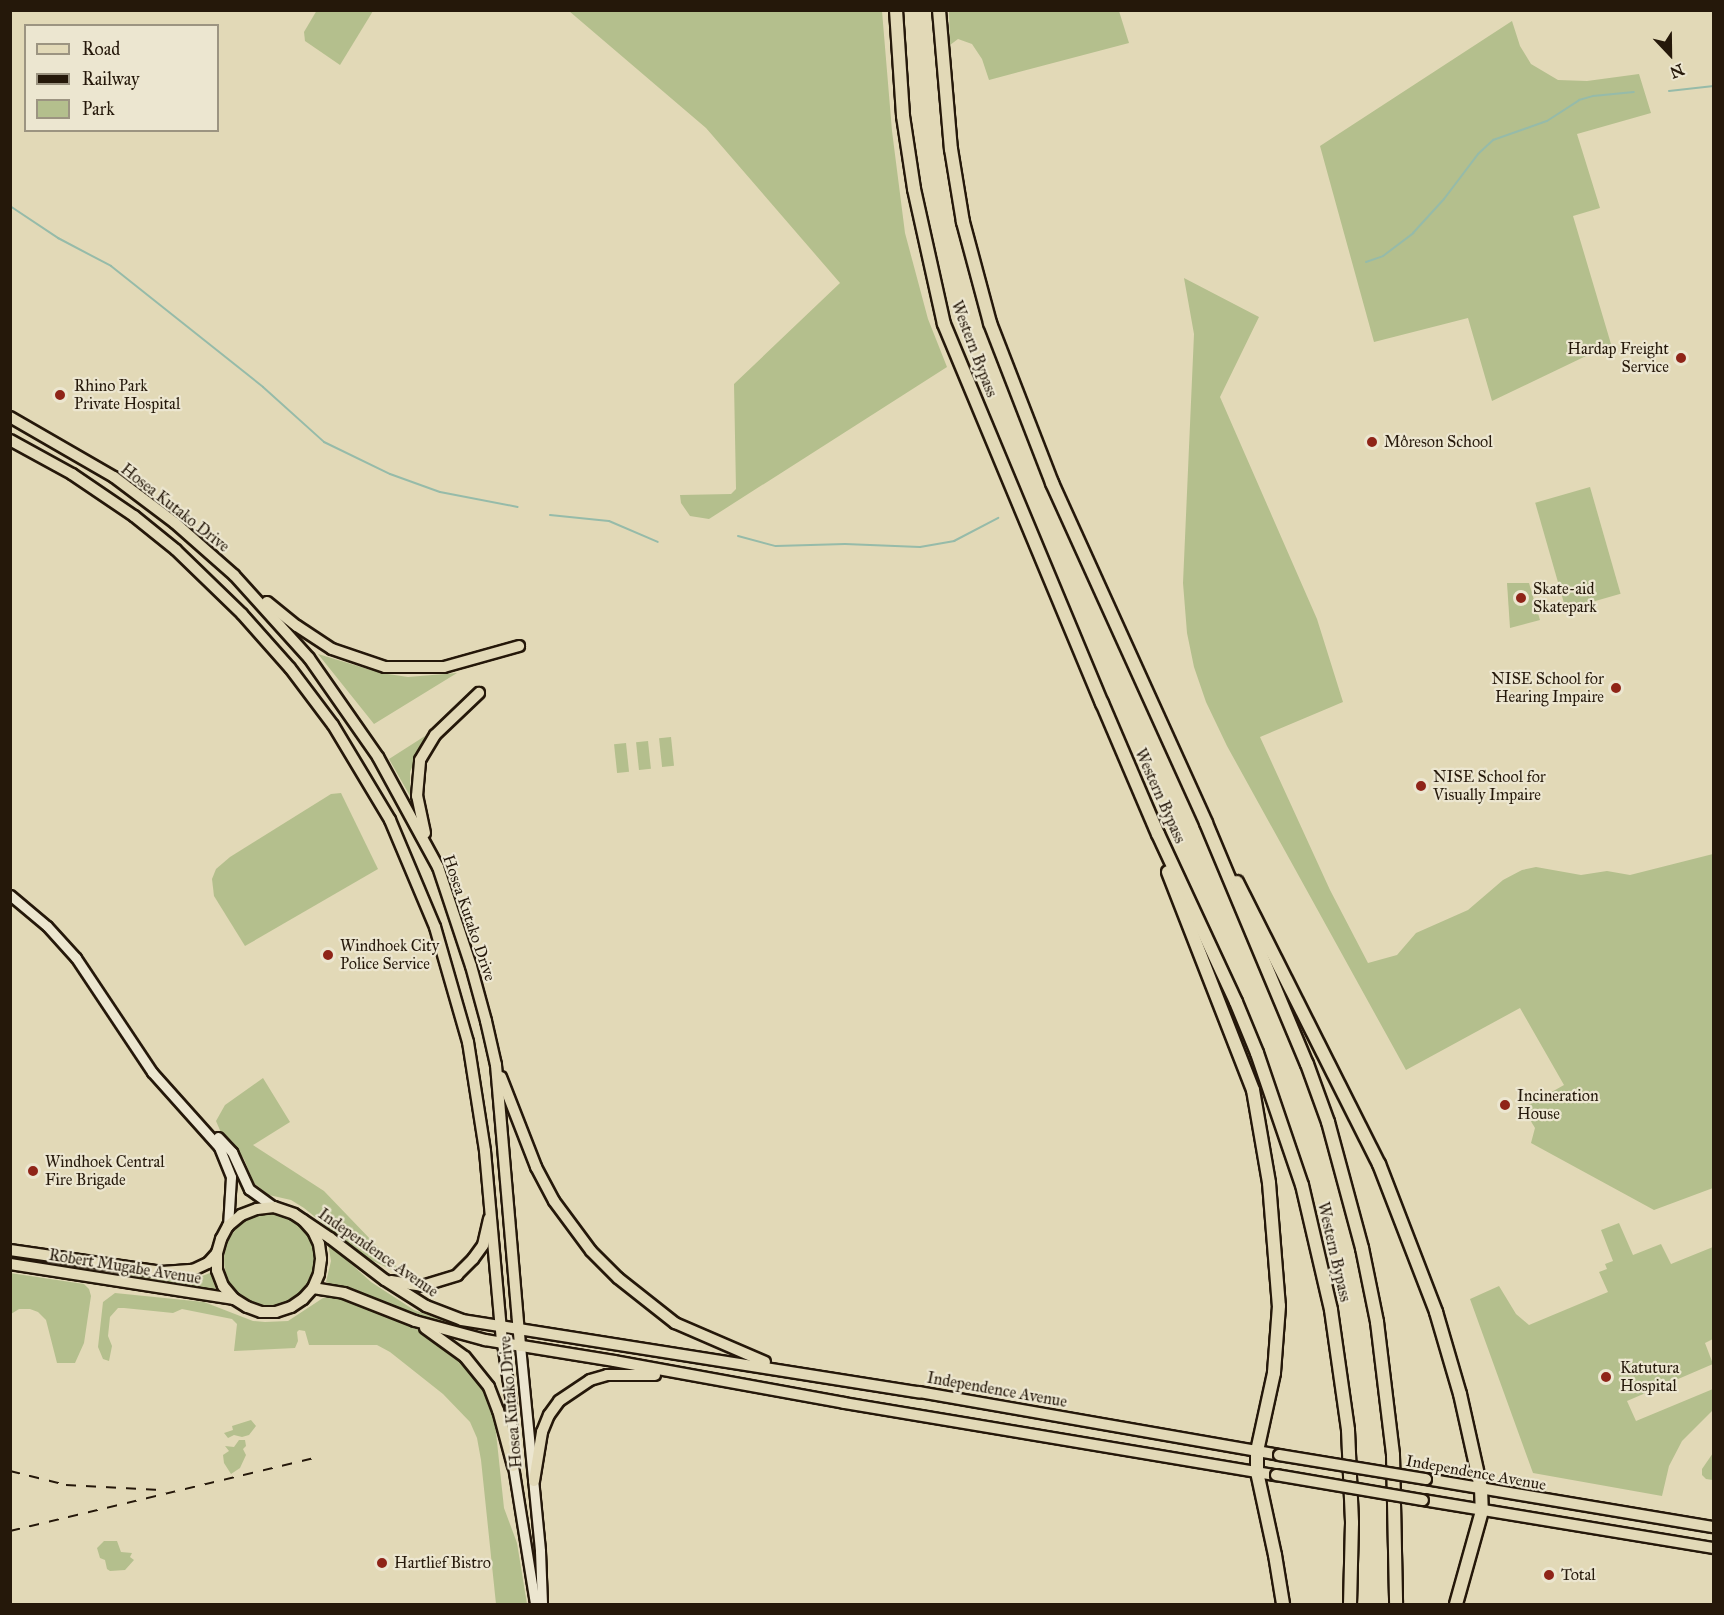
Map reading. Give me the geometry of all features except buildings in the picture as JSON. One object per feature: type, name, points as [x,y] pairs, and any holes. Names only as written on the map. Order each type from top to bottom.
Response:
[{"type":"highway","name":"Western Bypass","points":[[896,10],[903,116],[916,199],[938,301],[952,344],[1158,834],[1257,1053],[1302,1185],[1331,1310],[1348,1430],[1352,1523],[1350,1605]]},
{"type":"highway","name":"Western Bypass","points":[[939,10],[951,149],[963,222],[990,323],[1012,383],[1084,555],[1206,823],[1307,1064],[1328,1122],[1362,1248],[1377,1322],[1393,1455],[1396,1605]]},
{"type":"highway","points":[[1206,823],[1352,1108],[1403,1221],[1436,1312],[1460,1394],[1481,1488],[1482,1511],[1456,1605]]},
{"type":"highway","points":[[1158,834],[1163,862],[1254,1090],[1269,1183],[1279,1306],[1274,1373],[1257,1451],[1257,1472],[1283,1605]]},
{"type":"main road","name":"Hosea Kutako Drive","points":[[10,417],[114,477],[175,523],[234,575],[288,632],[378,756],[438,867],[471,966],[496,1065],[534,1481],[542,1605]]},
{"type":"main road","name":"Hosea Kutako Drive","points":[[10,440],[90,486],[134,516],[176,550],[263,637],[302,684],[346,745],[390,820],[415,874],[449,967],[475,1079],[491,1210],[502,1343],[510,1396],[513,1466],[535,1605]]},
{"type":"main road","points":[[234,575],[297,626],[323,643],[344,655],[385,667],[444,667],[519,646]]},
{"type":"main road","points":[[438,867],[422,824],[417,796],[420,760],[435,735],[479,693]]},
{"type":"main road","name":"Independence Avenue","points":[[12,899],[37,917],[76,958],[144,1061],[219,1147],[227,1162],[232,1192],[228,1226],[220,1239],[217,1253]]},
{"type":"main road","points":[[496,1065],[536,1167],[554,1201],[578,1236],[618,1278],[675,1323],[753,1359],[803,1373]]},
{"type":"main road","name":"Independence Avenue","points":[[187,1111],[202,1120],[232,1152],[249,1189],[274,1208],[303,1220],[385,1280],[441,1314],[501,1328],[803,1373],[1713,1527]]},
{"type":"main road","points":[[228,1226],[241,1215],[257,1209],[274,1208]]},
{"type":"main road","points":[[385,1280],[422,1286],[457,1275],[483,1245],[491,1210]]},
{"type":"main road","name":"Independence Avenue","points":[[303,1220],[313,1231],[320,1252],[319,1274],[313,1288],[359,1299],[415,1321],[502,1343],[614,1360],[694,1378],[1713,1548]]},
{"type":"main road","name":"Robert Mugabe Avenue","points":[[10,1250],[104,1265],[173,1272],[201,1267],[217,1253]]},
{"type":"main road","points":[[217,1253],[217,1270],[223,1286],[234,1299],[247,1307],[261,1312],[276,1312],[291,1307],[313,1288]]},
{"type":"main road","name":"Robert Mugabe Avenue","points":[[10,1264],[234,1299]]},
{"type":"main road","points":[[415,1321],[454,1346],[481,1376],[498,1410],[513,1466]]},
{"type":"main road","points":[[534,1481],[537,1449],[549,1415],[575,1388],[607,1375],[694,1378]]},
{"type":"green space","points":[[317,10],[373,11],[340,65],[305,41],[304,32]]},
{"type":"green space","points":[[569,11],[882,11],[892,131],[905,233],[928,319],[947,367],[709,519],[690,516],[681,503],[680,495],[731,494],[736,489],[734,384],[840,283],[706,128]]},
{"type":"green space","points":[[949,11],[1119,11],[1129,43],[989,80],[982,59],[972,44],[958,39],[950,45]]},
{"type":"green space","points":[[1512,21],[1520,46],[1531,64],[1558,80],[1587,81],[1639,74],[1651,113],[1577,134],[1600,208],[1573,216],[1611,344],[1492,401],[1468,318],[1374,342],[1320,146]]},
{"type":"green space","points":[[1184,278],[1259,317],[1220,397],[1317,619],[1343,702],[1260,737],[1330,890],[1368,963],[1397,955],[1416,933],[1468,910],[1503,880],[1522,870],[1536,867],[1581,875],[1607,871],[1630,875],[1713,854],[1713,1188],[1654,1210],[1531,1143],[1535,1128],[1523,1108],[1564,1085],[1520,1008],[1406,1070],[1227,746],[1206,702],[1194,667],[1187,633],[1183,583],[1194,334]]},
{"type":"green space","points":[[1590,487],[1621,594],[1566,609],[1535,503]]},
{"type":"green space","name":"Skate-aid Skatepark","points":[[1507,583],[1529,583],[1540,620],[1510,628]]},
{"type":"green space","points":[[318,654],[381,673],[408,677],[457,673],[374,724]]},
{"type":"green space","points":[[425,736],[410,772],[410,796],[389,759]]},
{"type":"green space","points":[[671,737],[674,766],[662,767],[659,738]]},
{"type":"green space","points":[[648,741],[651,769],[639,770],[636,742]]},
{"type":"green space","points":[[626,743],[629,772],[617,773],[614,744]]},
{"type":"green space","points":[[341,793],[378,869],[245,946],[214,896],[212,879],[216,869],[230,857],[331,794]]},
{"type":"green space","points":[[263,1078],[290,1122],[253,1145],[324,1191],[397,1267],[392,1270],[363,1256],[304,1208],[291,1200],[269,1195],[254,1183],[244,1159],[232,1141],[222,1135],[216,1121],[225,1105]]},
{"type":"green space","points":[[270,1214],[288,1217],[303,1227],[313,1242],[316,1260],[313,1278],[303,1293],[288,1303],[270,1306],[252,1303],[237,1293],[227,1278],[224,1260],[227,1242],[237,1227],[252,1217]]},
{"type":"green space","name":"Katutura Hospital","points":[[1619,1223],[1633,1255],[1661,1244],[1671,1264],[1713,1247],[1713,1339],[1705,1343],[1713,1364],[1627,1401],[1636,1421],[1713,1389],[1713,1410],[1682,1441],[1669,1466],[1662,1496],[1533,1473],[1470,1299],[1499,1286],[1516,1314],[1529,1325],[1608,1292],[1599,1272],[1607,1269],[1605,1264],[1613,1261],[1601,1230]]},
{"type":"green space","points":[[328,1243],[371,1282],[414,1310],[484,1335],[326,1282],[331,1261]]},
{"type":"green space","points":[[10,1273],[84,1284],[89,1289],[91,1296],[84,1343],[75,1363],[57,1363],[46,1320],[38,1312],[19,1309],[11,1314]]},
{"type":"green space","points":[[123,1273],[158,1277],[202,1276],[210,1273],[217,1292],[116,1275]]},
{"type":"green space","points":[[115,1293],[204,1302],[253,1321],[265,1322],[288,1321],[323,1298],[338,1297],[426,1333],[463,1361],[486,1394],[495,1423],[504,1508],[517,1543],[527,1604],[496,1604],[481,1460],[477,1438],[470,1422],[443,1394],[390,1352],[377,1345],[309,1345],[305,1331],[299,1330],[295,1348],[234,1351],[237,1324],[232,1319],[182,1309],[173,1313],[118,1308],[110,1317],[108,1336],[112,1346],[109,1361],[103,1359],[98,1347],[103,1302]]},
{"type":"green space","points":[[251,1420],[256,1426],[249,1435],[242,1437],[234,1435],[228,1438],[224,1433],[233,1430],[232,1426]]},
{"type":"green space","points":[[239,1440],[245,1440],[246,1446],[243,1449],[246,1455],[240,1468],[231,1474],[224,1463],[223,1455],[229,1451],[225,1446],[234,1447]]},
{"type":"green space","points":[[1713,1453],[1713,1480],[1706,1479],[1702,1475],[1702,1469]]},
{"type":"green space","points":[[104,1541],[117,1541],[121,1552],[132,1553],[130,1557],[134,1560],[125,1570],[110,1571],[107,1569],[105,1560],[100,1558],[97,1548]]},
{"type":"waterway","points":[[1669,91],[1714,86]]},
{"type":"waterway","points":[[1366,262],[1383,256],[1413,233],[1444,199],[1478,154],[1493,140],[1547,121],[1579,100],[1593,96],[1634,92]]},
{"type":"waterway","points":[[10,206],[58,238],[111,266],[263,387],[324,442],[390,474],[440,492],[518,507]]},
{"type":"waterway","points":[[550,515],[609,521],[658,542]]},
{"type":"waterway","points":[[738,536],[776,546],[845,544],[920,547],[954,541],[998,518]]},
{"type":"railway","points":[[10,1531],[318,1457]]},
{"type":"railway","points":[[10,1471],[66,1485],[160,1490]]},
{"type":"place","name":"Hardap Freight Service","points":[[1681,358]]},
{"type":"place","name":"Rhino Park Private Hospital","points":[[60,395]]},
{"type":"place","name":"Môreson School","points":[[1372,442]]},
{"type":"place","name":"Skate-aid Skatepark","points":[[1521,598]]},
{"type":"place","name":"NISE School for Hearing Impaire","points":[[1616,688]]},
{"type":"place","name":"NISE School for Visually Impaire","points":[[1421,786]]},
{"type":"place","name":"Windhoek City Police Service","points":[[328,955]]},
{"type":"place","name":"Incineration House","points":[[1505,1105]]},
{"type":"place","name":"Windhoek Central Fire Brigade","points":[[33,1171]]},
{"type":"place","name":"Katutura Hospital","points":[[1606,1377]]},
{"type":"place","name":"Hartlief Bistro","points":[[382,1563]]},
{"type":"place","name":"Total","points":[[1549,1575]]}]
